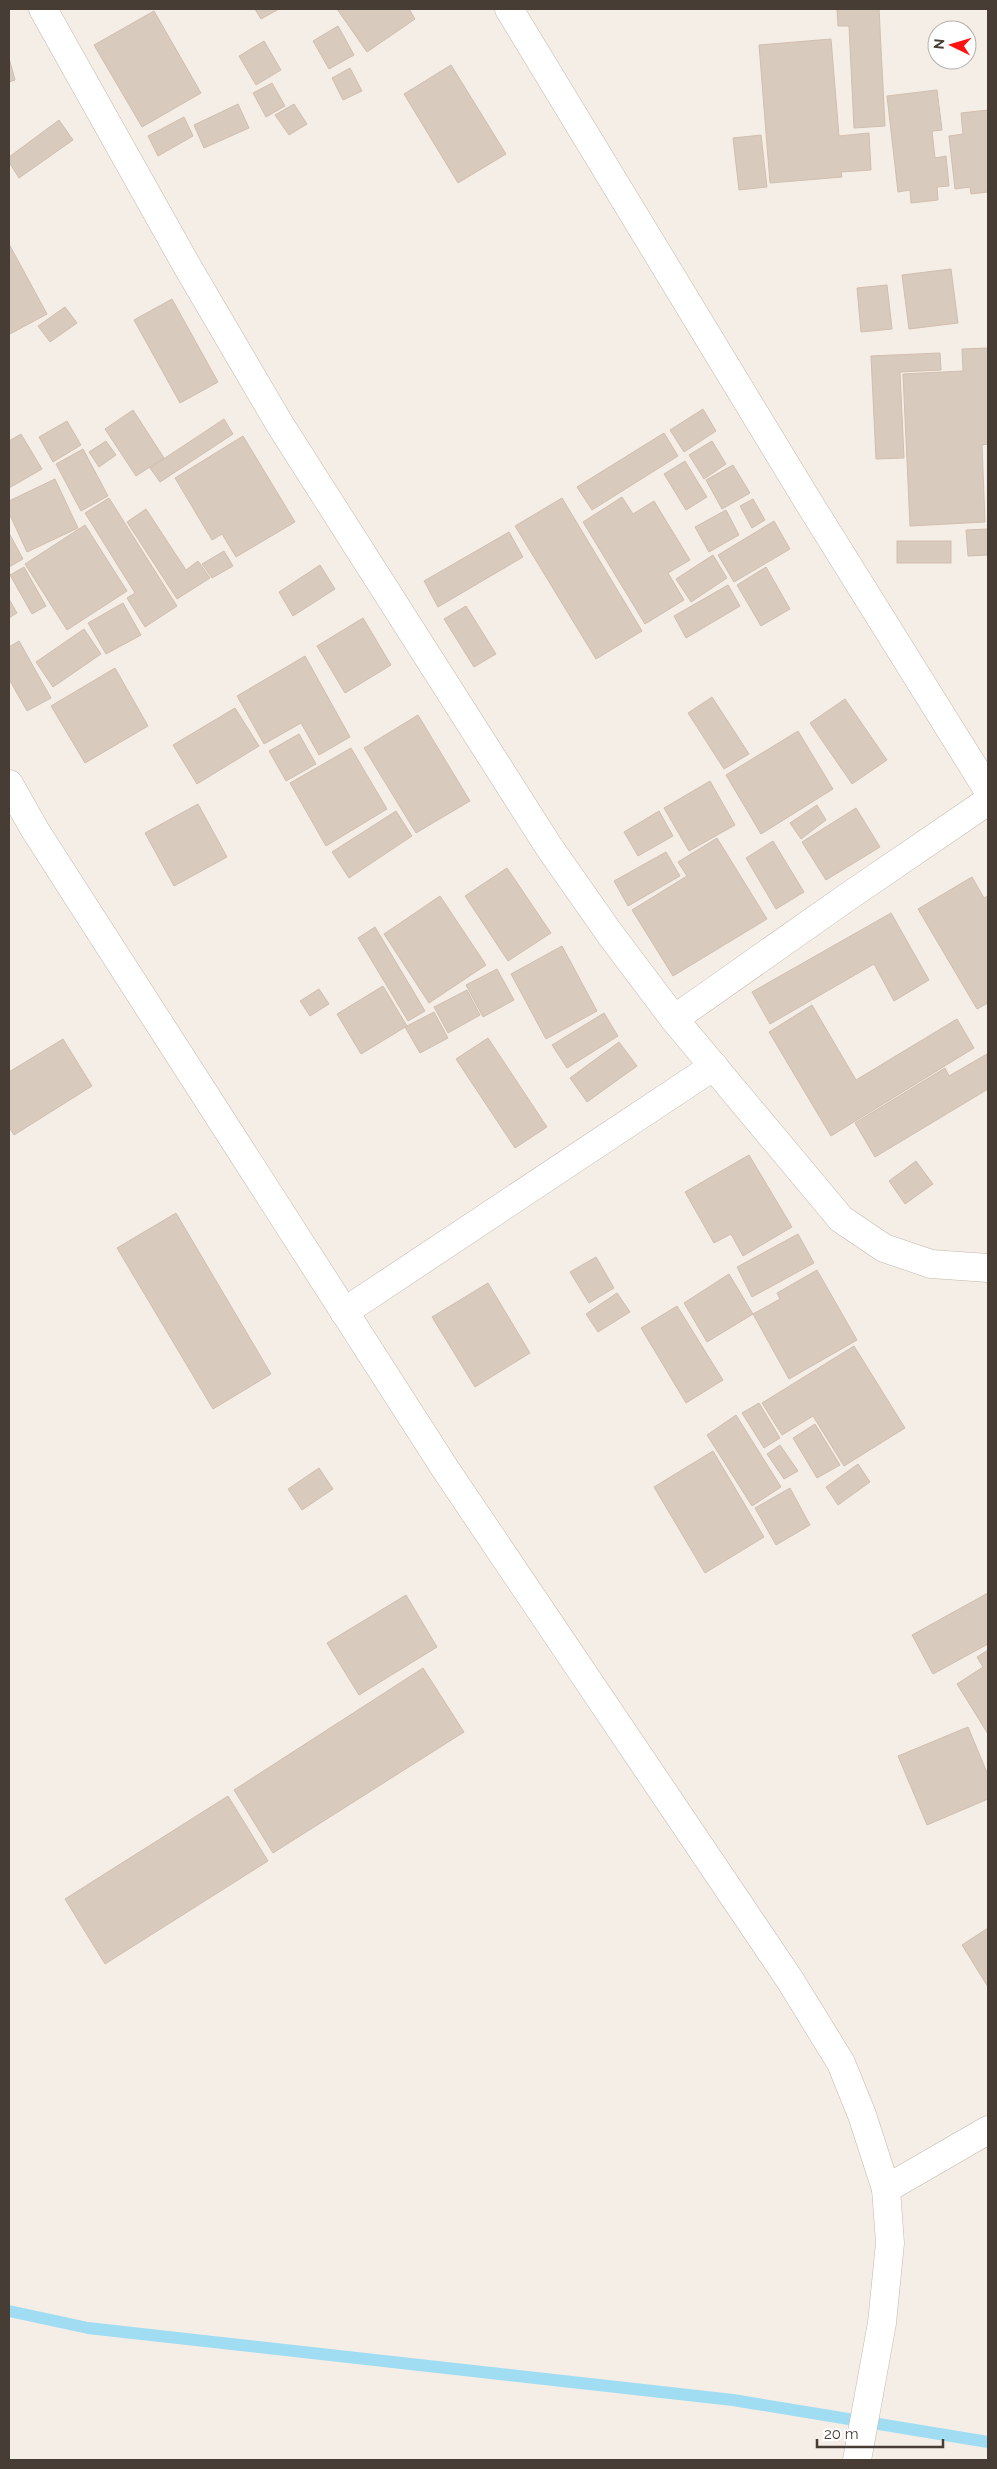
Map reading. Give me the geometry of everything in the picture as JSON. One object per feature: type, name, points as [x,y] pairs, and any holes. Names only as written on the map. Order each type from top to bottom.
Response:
[{"type":"street","points":[[42,9],[120,143],[187,266],[280,423],[549,847],[610,934],[674,1019],[841,1219],[884,1248],[931,1264],[988,1268]]},
{"type":"street","points":[[509,9],[808,503],[988,790]]},
{"type":"street","points":[[9,784],[35,830],[344,1312],[452,1478],[790,1980],[841,2063],[862,2115],[886,2190],[890,2243],[882,2323],[866,2420],[857,2460]]},
{"type":"street","points":[[674,1019],[988,801]]},
{"type":"street","points":[[344,1312],[714,1066]]},
{"type":"street","points":[[886,2190],[988,2130]]},
{"type":"building","points":[[255,9],[279,9],[261,19]]},
{"type":"building","points":[[337,9],[409,9],[415,19],[367,52]]},
{"type":"building","points":[[837,9],[879,9],[885,126],[854,128],[849,26],[838,26]]},
{"type":"building","points":[[154,11],[201,93],[142,127],[94,45]]},
{"type":"building","points":[[338,26],[354,55],[329,69],[313,41]]},
{"type":"building","points":[[831,39],[839,136],[869,133],[871,170],[841,172],[842,177],[770,183],[759,45]]},
{"type":"building","points":[[264,41],[281,70],[256,85],[239,56]]},
{"type":"building","points":[[9,58],[15,80],[9,82]]},
{"type":"building","points":[[451,65],[506,154],[458,183],[404,94]]},
{"type":"building","points":[[350,68],[362,91],[343,100],[332,78]]},
{"type":"building","points":[[272,83],[285,106],[266,117],[253,93]]},
{"type":"building","points":[[937,90],[942,130],[932,131],[935,158],[946,156],[949,186],[937,187],[938,200],[911,203],[910,190],[898,192],[887,96]]},
{"type":"building","points":[[238,104],[249,128],[204,148],[194,125]]},
{"type":"building","points":[[294,104],[307,124],[289,135],[275,115]]},
{"type":"building","points":[[988,110],[988,192],[971,194],[970,187],[955,189],[949,136],[963,134],[961,113]]},
{"type":"building","points":[[184,117],[193,136],[158,156],[148,136]]},
{"type":"building","points":[[59,120],[73,140],[19,178],[9,162],[9,157]]},
{"type":"building","points":[[761,135],[767,187],[739,190],[733,138]]},
{"type":"building","points":[[9,244],[47,314],[10,334],[9,331]]},
{"type":"building","points":[[951,269],[958,323],[909,329],[902,275]]},
{"type":"building","points":[[887,285],[892,329],[861,332],[857,288]]},
{"type":"building","points":[[172,299],[218,382],[180,403],[134,320]]},
{"type":"building","points":[[65,307],[77,323],[50,342],[38,326]]},
{"type":"building","points":[[988,348],[988,444],[982,445],[985,522],[910,526],[903,374],[963,371],[962,349]]},
{"type":"building","points":[[940,353],[941,370],[900,372],[904,458],[876,459],[871,356]]},
{"type":"building","points":[[703,409],[716,431],[684,452],[670,430]]},
{"type":"building","points":[[133,410],[164,458],[136,476],[105,429]]},
{"type":"building","points":[[224,419],[233,434],[160,482],[150,468]]},
{"type":"building","points":[[67,421],[81,445],[53,462],[39,437]]},
{"type":"building","points":[[664,433],[678,456],[592,510],[577,487]]},
{"type":"building","points":[[21,434],[42,469],[9,488],[9,441]]},
{"type":"building","points":[[243,436],[295,522],[236,557],[222,534],[212,540],[175,478]]},
{"type":"building","points":[[106,441],[116,455],[99,467],[89,452]]},
{"type":"building","points":[[712,441],[726,464],[704,479],[689,455]]},
{"type":"building","points":[[83,449],[108,496],[81,511],[56,464]]},
{"type":"building","points":[[685,461],[707,497],[686,510],[664,474]]},
{"type":"building","points":[[733,465],[750,493],[722,509],[706,480]]},
{"type":"building","points":[[55,479],[78,528],[27,552],[9,513],[9,501]]},
{"type":"building","points":[[622,497],[633,514],[654,501],[690,560],[668,573],[684,600],[645,624],[583,522]]},
{"type":"building","points":[[109,498],[177,606],[145,627],[127,598],[135,593],[85,513]]},
{"type":"building","points":[[562,498],[642,631],[596,659],[515,526]]},
{"type":"building","points":[[753,499],[765,520],[752,528],[740,506]]},
{"type":"building","points":[[146,509],[186,570],[198,561],[210,578],[177,599],[127,522]]},
{"type":"building","points":[[726,510],[739,535],[709,552],[695,527]]},
{"type":"building","points":[[774,521],[790,549],[734,582],[718,555]]},
{"type":"building","points":[[85,525],[127,591],[67,630],[25,564]]},
{"type":"building","points":[[988,529],[988,555],[968,556],[966,530]]},
{"type":"building","points":[[509,532],[523,557],[438,607],[424,581]]},
{"type":"building","points":[[9,533],[23,559],[9,567]]},
{"type":"building","points":[[897,541],[951,541],[951,563],[897,563]]},
{"type":"building","points":[[224,551],[233,566],[212,578],[202,564]]},
{"type":"building","points":[[713,555],[727,578],[691,602],[676,579]]},
{"type":"building","points":[[320,565],[335,589],[293,616],[279,592]]},
{"type":"building","points":[[24,567],[46,606],[32,614],[10,575]]},
{"type":"building","points":[[766,567],[790,609],[761,626],[737,585]]},
{"type":"building","points":[[728,585],[740,606],[686,638],[674,616]]},
{"type":"building","points":[[9,599],[17,613],[9,618]]},
{"type":"building","points":[[123,603],[141,635],[106,654],[88,623]]},
{"type":"building","points":[[466,606],[496,654],[474,667],[444,619]]},
{"type":"building","points":[[363,618],[391,665],[345,693],[317,646]]},
{"type":"building","points":[[84,629],[101,654],[53,687],[36,662]]},
{"type":"building","points":[[19,641],[51,698],[27,711],[9,679],[9,647]]},
{"type":"building","points":[[305,656],[350,737],[319,755],[301,723],[264,744],[237,696]]},
{"type":"building","points":[[115,668],[148,726],[85,763],[51,706]]},
{"type":"building","points":[[712,697],[749,754],[724,769],[688,713]]},
{"type":"building","points":[[845,699],[887,760],[852,784],[810,723]]},
{"type":"building","points":[[235,708],[259,746],[197,784],[173,745]]},
{"type":"building","points":[[418,715],[470,801],[416,833],[364,748]]},
{"type":"building","points":[[798,731],[833,789],[761,834],[726,775]]},
{"type":"building","points":[[299,734],[316,764],[286,781],[269,751]]},
{"type":"building","points":[[351,748],[387,809],[326,846],[290,783]]},
{"type":"building","points":[[710,781],[735,825],[689,851],[664,808]]},
{"type":"building","points":[[198,804],[227,857],[174,886],[145,833]]},
{"type":"building","points":[[817,805],[826,820],[801,839],[790,823]]},
{"type":"building","points":[[856,808],[880,847],[826,880],[802,842]]},
{"type":"building","points":[[396,811],[412,836],[349,878],[332,852]]},
{"type":"building","points":[[659,811],[673,836],[638,856],[624,832]]},
{"type":"building","points":[[717,838],[767,919],[673,976],[632,910],[687,876],[678,862]]},
{"type":"building","points":[[773,841],[804,892],[776,909],[746,858]]},
{"type":"building","points":[[666,852],[680,876],[628,906],[614,881]]},
{"type":"building","points":[[507,868],[551,933],[508,961],[465,896]]},
{"type":"building","points":[[972,877],[984,898],[988,896],[988,1003],[977,1009],[918,909]]},
{"type":"building","points":[[440,896],[486,965],[429,1003],[384,934]]},
{"type":"building","points":[[891,913],[929,980],[894,1001],[874,964],[770,1024],[752,992]]},
{"type":"building","points":[[375,927],[425,1011],[408,1021],[358,938]]},
{"type":"building","points":[[562,946],[597,1011],[546,1039],[511,974]]},
{"type":"building","points":[[497,969],[514,1000],[483,1017],[466,985]]},
{"type":"building","points":[[383,986],[407,1026],[361,1054],[337,1014]]},
{"type":"building","points":[[319,989],[329,1004],[310,1016],[300,1001]]},
{"type":"building","points":[[467,990],[480,1015],[448,1033],[434,1007]]},
{"type":"building","points":[[812,1005],[856,1080],[957,1019],[974,1048],[831,1136],[769,1032]]},
{"type":"building","points":[[434,1012],[448,1038],[420,1053],[405,1027]]},
{"type":"building","points":[[604,1013],[618,1036],[567,1068],[552,1045]]},
{"type":"building","points":[[488,1038],[547,1127],[515,1148],[456,1059]]},
{"type":"building","points":[[63,1039],[92,1086],[14,1135],[9,1127],[9,1072]]},
{"type":"building","points":[[619,1042],[637,1066],[587,1102],[570,1078]]},
{"type":"building","points":[[987,1054],[988,1089],[875,1157],[855,1123],[945,1068],[949,1076]]},
{"type":"building","points":[[749,1155],[792,1227],[743,1256],[731,1234],[714,1243],[685,1192]]},
{"type":"building","points":[[916,1161],[933,1184],[905,1204],[889,1181]]},
{"type":"building","points":[[176,1213],[271,1374],[213,1409],[117,1248]]},
{"type":"building","points":[[798,1234],[814,1263],[752,1297],[737,1267]]},
{"type":"building","points":[[596,1257],[614,1288],[589,1303],[570,1272]]},
{"type":"building","points":[[817,1270],[857,1340],[789,1379],[753,1314],[780,1299],[777,1293]]},
{"type":"building","points":[[729,1274],[753,1314],[707,1342],[684,1303]]},
{"type":"building","points":[[488,1283],[530,1353],[475,1387],[432,1317]]},
{"type":"building","points":[[617,1293],[630,1312],[598,1332],[586,1314]]},
{"type":"building","points":[[677,1306],[723,1380],[686,1403],[641,1328]]},
{"type":"building","points":[[854,1346],[905,1428],[844,1466],[813,1416],[782,1435],[762,1403]]},
{"type":"building","points":[[759,1403],[780,1438],[764,1448],[742,1413]]},
{"type":"building","points":[[736,1415],[781,1487],[752,1506],[707,1435]]},
{"type":"building","points":[[815,1424],[840,1465],[817,1478],[793,1438]]},
{"type":"building","points":[[780,1445],[798,1471],[784,1479],[767,1454]]},
{"type":"building","points":[[713,1451],[764,1537],[705,1573],[654,1487]]},
{"type":"building","points":[[858,1464],[870,1482],[838,1505],[826,1487]]},
{"type":"building","points":[[319,1468],[333,1489],[302,1510],[288,1489]]},
{"type":"building","points":[[790,1488],[810,1525],[776,1545],[755,1508]]},
{"type":"building","points":[[988,1593],[988,1644],[933,1674],[912,1635]]},
{"type":"building","points":[[406,1595],[437,1647],[359,1695],[327,1643]]},
{"type":"building","points":[[988,1650],[988,1734],[957,1684],[983,1667],[977,1657]]},
{"type":"building","points":[[423,1668],[464,1732],[273,1853],[234,1790]]},
{"type":"building","points":[[968,1727],[988,1775],[988,1799],[927,1825],[898,1756]]},
{"type":"building","points":[[228,1796],[268,1861],[105,1964],[65,1899]]},
{"type":"building","points":[[988,1928],[988,1987],[962,1945]]},
{"type":"waterway","points":[[9,2311],[88,2328],[733,2400],[988,2442]]}]
